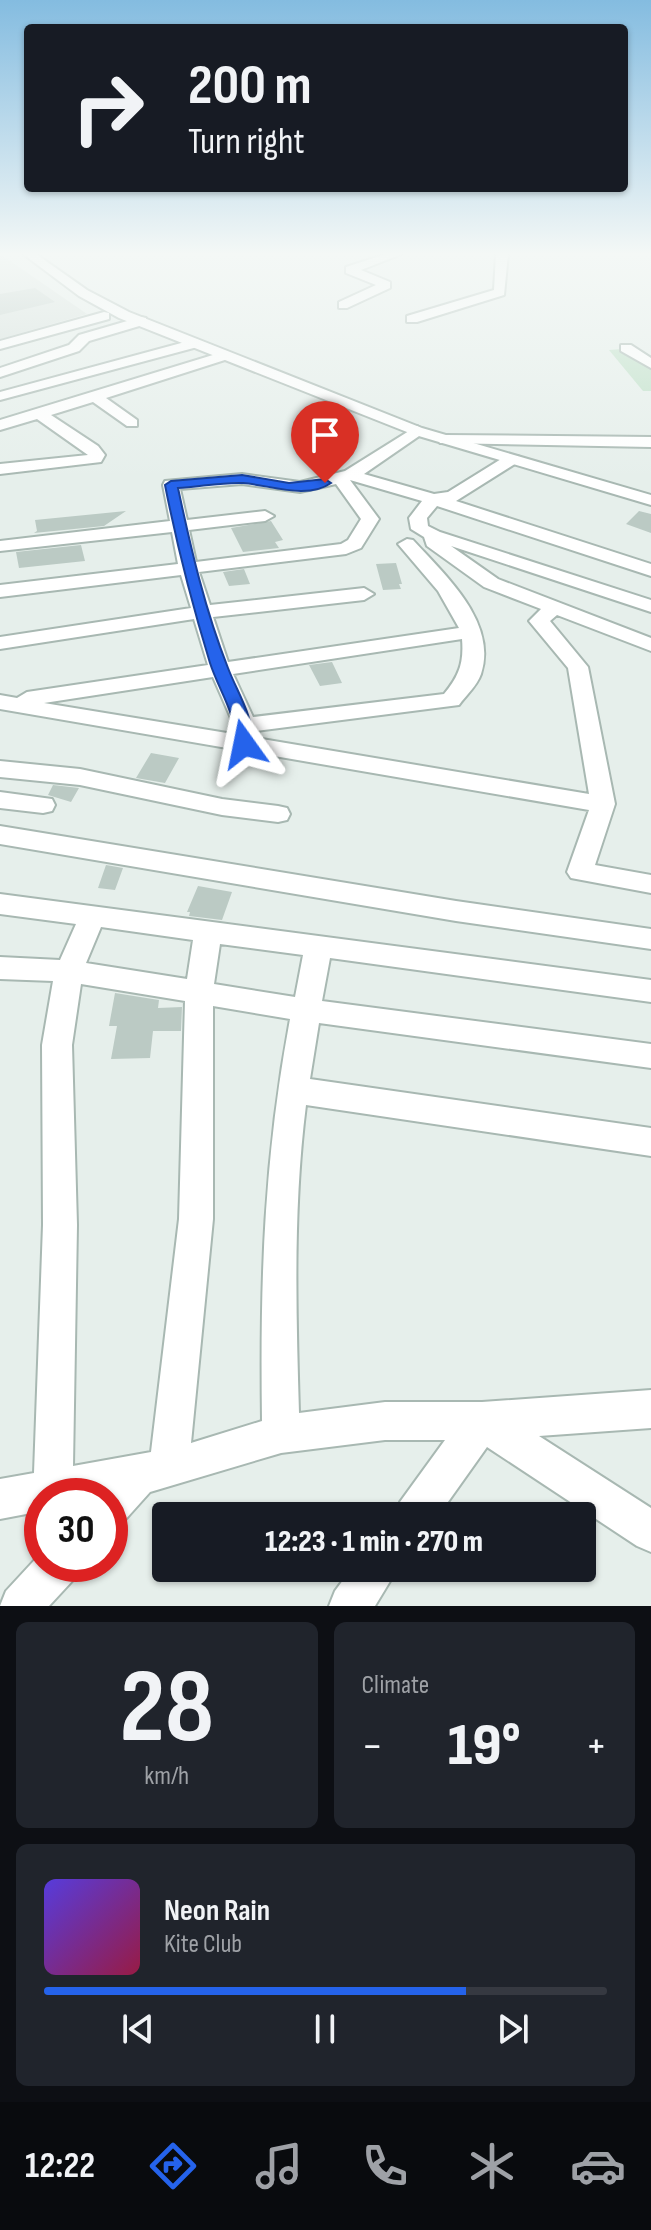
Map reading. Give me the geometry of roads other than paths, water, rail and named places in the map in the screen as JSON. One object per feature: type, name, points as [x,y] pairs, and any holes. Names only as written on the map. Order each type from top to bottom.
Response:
[{"type":"street","points":[[0,345],[57,329]]},
{"type":"street","points":[[0,373],[74,348],[84,338],[114,329]]},
{"type":"street","points":[[161,329],[417,431],[651,500]]},
{"type":"street","points":[[3,395],[196,343]]},
{"type":"street","points":[[651,348],[626,348],[651,364]]},
{"type":"street","points":[[0,425],[226,355]]},
{"type":"street","points":[[0,469],[52,466],[95,459],[97,455],[72,435],[3,395]]},
{"type":"street","points":[[96,397],[132,423]]},
{"type":"street","points":[[244,734],[188,568],[171,487],[176,483],[242,479],[300,487],[346,477],[417,431]]},
{"type":"street","points":[[52,466],[53,445],[72,435]]},
{"type":"street","points":[[446,440],[651,442]]},
{"type":"street","points":[[512,459],[452,497],[433,499],[418,518],[420,529],[651,606]]},
{"type":"street","points":[[346,477],[433,499],[651,570]]},
{"type":"street","points":[[0,591],[351,546],[370,519],[346,477]]},
{"type":"street","points":[[0,546],[265,516]]},
{"type":"street","points":[[433,534],[433,542],[491,583],[651,645]]},
{"type":"street","points":[[244,734],[451,700],[470,676],[473,657],[471,632],[442,585],[407,544]]},
{"type":"street","points":[[0,643],[204,612],[364,594]]},
{"type":"street","points":[[552,609],[539,621],[578,667],[603,804],[580,872],[651,884]]},
{"type":"street","points":[[3,702],[471,632]]},
{"type":"street","points":[[3,702],[244,734],[603,804]]},
{"type":"street","points":[[0,769],[80,777],[222,807],[278,814]]},
{"type":"street","points":[[0,800],[43,805]]},
{"type":"street","points":[[0,835],[456,911],[651,939]]},
{"type":"street","points":[[0,904],[651,991]]},
{"type":"street","points":[[53,1478],[60,1269],[57,1045],[69,971],[92,917]]},
{"type":"street","points":[[128,1493],[155,1471],[196,1219],[199,992],[208,932]]},
{"type":"street","points":[[281,1434],[279,1348],[283,1174],[293,1090],[318,948]]},
{"type":"street","points":[[0,968],[69,971],[306,1010],[651,1056]]},
{"type":"street","points":[[293,1090],[651,1142]]},
{"type":"street","points":[[117,1478],[155,1471],[281,1434],[385,1421],[482,1421],[651,1409]]},
{"type":"street","points":[[424,1502],[482,1421]]},
{"type":"street","points":[[482,1421],[651,1532]]},
{"type":"street","points":[[0,1499],[24,1495]]},
{"type":"street","points":[[21,1606],[43,1582]]},
{"type":"street","points":[[350,1606],[367,1582]]}]
